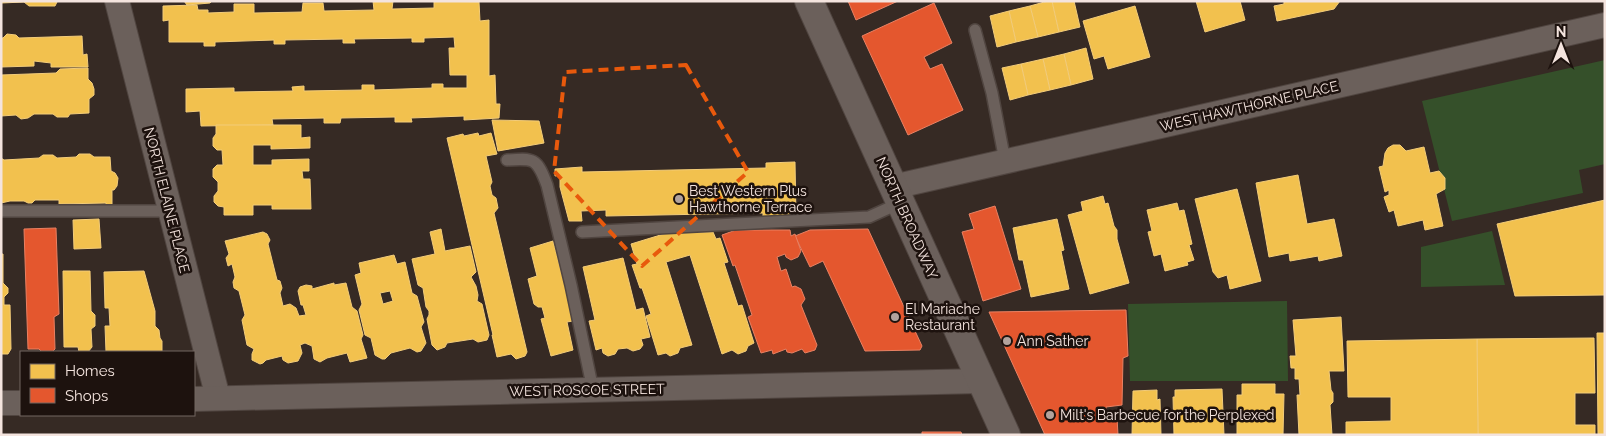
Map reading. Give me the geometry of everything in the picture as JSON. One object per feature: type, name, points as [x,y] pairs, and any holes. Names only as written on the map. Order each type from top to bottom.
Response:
[{"type":"main road","name":"NORTH BROADWAY","points":[[809,1],[1006,435]]},
{"type":"street","name":"NORTH ELAINE PLACE","points":[[117,1],[218,398]]},
{"type":"street","name":"WEST HAWTHORNE PLACE","points":[[896,195],[1006,162],[1605,25]]},
{"type":"street","name":"WEST ROSCOE STREET","points":[[195,399],[981,381]]},
{"type":"street","points":[[1,403],[20,403]]},
{"type":"lane","points":[[975,30],[992,93],[1006,162]]},
{"type":"lane","points":[[507,160],[532,160],[538,164],[547,184],[593,390]]},
{"type":"lane","points":[[582,232],[869,217],[896,195]]},
{"type":"lane","points":[[1,211],[170,211]]},
{"type":"highlighted area","points":[[686,65],[748,172],[642,266],[554,171],[565,72]]},
{"type":"green space","points":[[1605,60],[1605,164],[1579,170],[1583,193],[1452,221],[1422,101]]},
{"type":"green space","points":[[1492,231],[1505,285],[1421,287],[1421,247]]},
{"type":"green space","points":[[1287,301],[1288,381],[1130,381],[1128,304]]},
{"type":"building: Homes","points":[[1,1],[57,2],[55,6],[29,6],[24,2],[1,3]]},
{"type":"building: Homes","points":[[184,1],[212,1],[210,3],[187,5]]},
{"type":"building: Homes","points":[[373,1],[393,1],[392,9],[434,8],[434,1],[479,2],[480,21],[489,20],[489,76],[495,75],[496,104],[500,104],[499,118],[464,120],[464,116],[411,118],[412,122],[395,122],[395,117],[341,118],[340,123],[324,123],[324,118],[272,119],[273,125],[201,126],[200,111],[186,112],[186,89],[234,88],[234,92],[293,91],[292,87],[304,86],[304,91],[362,90],[362,85],[374,85],[374,90],[432,88],[432,84],[443,84],[443,88],[467,88],[467,75],[450,75],[449,48],[455,48],[454,37],[424,38],[424,42],[412,42],[412,38],[354,39],[355,43],[343,43],[343,39],[285,40],[285,44],[274,44],[274,40],[215,42],[215,46],[204,46],[204,42],[169,42],[169,20],[163,21],[163,6],[197,5],[198,10],[208,10],[208,13],[234,12],[234,4],[254,4],[254,13],[302,12],[303,3],[323,3],[324,11],[374,10]]},
{"type":"building: Homes","points":[[1052,1],[1059,32],[1038,37],[1030,6]]},
{"type":"building: Homes","points":[[1052,1],[1074,1],[1080,27],[1059,32]]},
{"type":"building: Homes","points":[[1196,1],[1240,1],[1245,20],[1205,32]]},
{"type":"building: Homes","points":[[1284,1],[1340,1],[1334,9],[1277,21],[1274,6],[1284,4]]},
{"type":"building: Homes","points":[[1030,6],[1038,37],[1016,42],[1009,11]]},
{"type":"building: Homes","points":[[1135,6],[1150,57],[1108,69],[1104,56],[1094,59],[1083,21]]},
{"type":"building: Homes","points":[[1009,11],[1016,42],[997,47],[990,16]]},
{"type":"building: Homes","points":[[7,34],[16,35],[19,38],[82,36],[83,55],[87,54],[88,67],[51,67],[51,63],[34,61],[34,66],[1,67],[1,38]]},
{"type":"building: Homes","points":[[1086,48],[1093,79],[1071,85],[1064,54]]},
{"type":"building: Homes","points":[[1064,54],[1071,85],[1050,90],[1043,59]]},
{"type":"building: Homes","points":[[1043,59],[1050,90],[1028,95],[1021,64]]},
{"type":"building: Homes","points":[[1021,64],[1028,95],[1010,100],[1002,68]]},
{"type":"building: Homes","points":[[88,68],[88,79],[94,89],[94,95],[89,99],[89,113],[70,114],[68,117],[57,117],[53,114],[34,114],[28,118],[21,119],[16,115],[1,116],[1,75],[56,73],[60,69]]},
{"type":"building: Homes","points":[[492,120],[539,121],[544,143],[498,151]]},
{"type":"building: Homes","points":[[216,125],[301,125],[301,138],[310,137],[310,148],[271,149],[271,145],[253,145],[253,165],[272,165],[272,160],[309,159],[309,171],[302,171],[303,179],[310,179],[311,209],[272,209],[272,205],[253,205],[253,215],[224,215],[224,207],[218,206],[214,202],[214,196],[218,191],[218,182],[213,177],[213,169],[217,165],[223,165],[222,150],[217,150],[213,146]]},
{"type":"building: Homes","points":[[478,133],[479,136],[491,133],[497,154],[486,156],[492,182],[490,186],[492,195],[496,198],[498,208],[494,213],[527,352],[525,356],[516,359],[511,354],[497,357],[447,138]]},
{"type":"building: Homes","points":[[1393,145],[1400,145],[1406,151],[1424,147],[1430,173],[1439,171],[1445,178],[1445,189],[1436,194],[1443,226],[1425,230],[1423,220],[1398,226],[1394,210],[1389,212],[1384,197],[1389,195],[1389,190],[1385,192],[1379,167],[1383,166],[1385,153]]},
{"type":"building: Homes","points":[[79,154],[90,154],[94,157],[110,157],[111,171],[118,178],[117,186],[112,190],[112,205],[106,205],[106,203],[59,204],[59,200],[35,200],[32,203],[10,201],[1,203],[1,158],[4,160],[39,158],[43,155],[53,155],[57,158],[76,157]]},
{"type":"building: Homes","name":"Best Western Plus Hawthorne Terrace","points":[[795,162],[796,217],[763,218],[763,213],[606,216],[606,210],[581,211],[582,221],[569,221],[560,187],[560,175],[555,176],[555,169],[582,167],[582,172],[766,168],[766,163]]},
{"type":"building: Homes","points":[[1298,175],[1307,224],[1334,219],[1342,256],[1319,261],[1318,256],[1290,261],[1289,253],[1269,257],[1256,183]]},
{"type":"building: Homes","points":[[1237,189],[1261,281],[1230,289],[1227,275],[1218,278],[1213,272],[1195,199]]},
{"type":"building: Homes","points":[[1103,196],[1105,204],[1108,203],[1114,226],[1117,230],[1117,239],[1129,283],[1090,294],[1068,215],[1083,211],[1081,202]]},
{"type":"building: Homes","points":[[1605,200],[1605,295],[1515,296],[1497,224]]},
{"type":"building: Homes","points":[[1177,203],[1179,211],[1184,210],[1192,244],[1189,245],[1194,260],[1187,262],[1188,265],[1165,271],[1161,254],[1154,256],[1148,232],[1152,231],[1147,210]]},
{"type":"building: Homes","points":[[99,219],[101,248],[74,249],[73,220]]},
{"type":"building: Homes","points":[[1057,219],[1064,250],[1061,251],[1069,289],[1031,297],[1023,260],[1019,260],[1013,228]]},
{"type":"building: Homes","points":[[441,229],[445,251],[470,246],[476,272],[471,277],[476,286],[477,301],[482,304],[489,335],[487,340],[478,342],[473,339],[447,343],[445,347],[437,350],[432,345],[427,319],[429,311],[426,307],[423,288],[418,285],[412,259],[435,254],[430,232]]},
{"type":"building: Homes","points":[[263,232],[267,234],[270,240],[268,244],[277,280],[280,281],[282,288],[280,293],[283,306],[290,304],[296,308],[299,316],[306,315],[303,305],[301,305],[298,291],[300,287],[312,286],[312,289],[334,283],[334,285],[346,283],[352,307],[357,311],[363,335],[361,339],[367,358],[350,362],[347,353],[327,358],[320,362],[314,359],[312,346],[305,343],[300,345],[302,353],[298,361],[288,363],[283,360],[282,356],[266,360],[260,364],[252,360],[254,349],[247,345],[242,320],[245,315],[239,291],[234,288],[233,282],[235,277],[232,264],[228,266],[226,258],[229,254],[225,241]]},
{"type":"building: Homes","points":[[713,232],[716,239],[720,238],[728,262],[724,263],[738,306],[742,305],[754,343],[748,346],[746,351],[738,354],[732,350],[722,354],[690,255],[666,262],[692,345],[680,348],[678,353],[670,356],[666,353],[658,355],[646,316],[651,314],[632,265],[637,264],[631,244],[667,233]]},
{"type":"building: Homes","points":[[553,241],[562,275],[566,277],[568,285],[566,291],[573,321],[567,322],[573,350],[551,356],[541,319],[545,318],[542,307],[534,304],[528,279],[537,276],[530,248]]},
{"type":"building: Homes","points":[[1,254],[3,254],[3,283],[8,288],[8,293],[4,297],[4,305],[10,305],[11,349],[8,354],[1,354]]},
{"type":"building: Homes","points":[[394,255],[397,264],[405,262],[412,293],[417,296],[424,322],[421,327],[426,343],[421,351],[417,352],[410,348],[391,353],[385,359],[375,355],[371,338],[365,335],[359,310],[362,304],[355,275],[361,273],[359,263]],"holes":[[[390,291],[393,301],[383,304],[380,293]]]},
{"type":"building: Homes","points":[[623,258],[636,310],[643,308],[650,337],[641,339],[643,345],[640,349],[633,351],[627,348],[618,349],[615,354],[608,356],[603,353],[602,348],[596,350],[589,321],[595,320],[583,267]]},
{"type":"building: Homes","points":[[63,271],[90,271],[91,311],[95,315],[95,326],[91,329],[92,347],[89,351],[79,351],[78,347],[64,347]]},
{"type":"building: Homes","points":[[144,271],[155,311],[155,326],[159,330],[162,341],[162,351],[106,351],[105,326],[110,326],[109,308],[105,308],[104,272]]},
{"type":"building: Homes","points":[[1341,317],[1344,371],[1329,371],[1333,393],[1333,402],[1330,405],[1332,435],[1299,435],[1297,395],[1300,395],[1299,379],[1295,379],[1295,368],[1291,368],[1290,356],[1296,356],[1293,320]]},
{"type":"building: Homes","points":[[1597,333],[1605,333],[1605,435],[1598,435]]},
{"type":"building: Homes","points":[[1594,338],[1595,393],[1575,393],[1575,425],[1595,425],[1595,435],[1478,435],[1477,339]]},
{"type":"building: Homes","points":[[1477,339],[1478,435],[1346,435],[1346,422],[1391,421],[1391,397],[1348,397],[1347,341]]},
{"type":"building: Homes","points":[[1242,384],[1275,384],[1275,394],[1284,394],[1283,435],[1237,435],[1237,395],[1242,395]]},
{"type":"building: Homes","points":[[1222,389],[1224,435],[1174,435],[1173,397],[1175,397],[1175,390]]},
{"type":"building: Homes","points":[[1157,390],[1157,400],[1160,399],[1161,435],[1132,435],[1133,391]]},
{"type":"building: Shops","points":[[848,1],[898,1],[856,20]]},
{"type":"building: Shops","points":[[934,3],[952,43],[924,57],[930,69],[942,64],[963,110],[908,135],[862,36]]},
{"type":"building: Shops","points":[[995,206],[1021,289],[983,301],[962,232],[974,229],[969,214]]},
{"type":"building: Shops","points":[[56,228],[59,314],[54,317],[55,349],[53,351],[28,349],[24,229]]},
{"type":"building: Shops","points":[[868,229],[922,346],[920,350],[865,351],[823,261],[810,267],[795,236],[810,230]]},
{"type":"building: Shops","points":[[736,230],[790,230],[791,236],[795,234],[801,251],[798,257],[791,260],[785,254],[777,257],[781,271],[786,269],[792,287],[795,286],[801,289],[805,299],[801,305],[817,345],[815,350],[805,353],[802,349],[792,353],[787,352],[786,349],[773,354],[772,350],[761,353],[748,317],[752,315],[735,265],[733,266],[722,235]]},
{"type":"building: Shops","points":[[1126,310],[1128,356],[1123,358],[1122,405],[1106,407],[1106,417],[1117,417],[1118,435],[1045,435],[989,312]]},
{"type":"building: Shops","points":[[922,432],[961,432],[962,435],[922,435]]},
{"type":"place","name":"Best Western Plus Hawthorne Terrace","points":[[679,199]]},
{"type":"place","name":"El Mariache Restaurant","points":[[895,317]]},
{"type":"place","name":"Ann Sather","points":[[1007,341]]},
{"type":"place","name":"Milt's Barbecue for the Perplexed","points":[[1050,415]]}]
